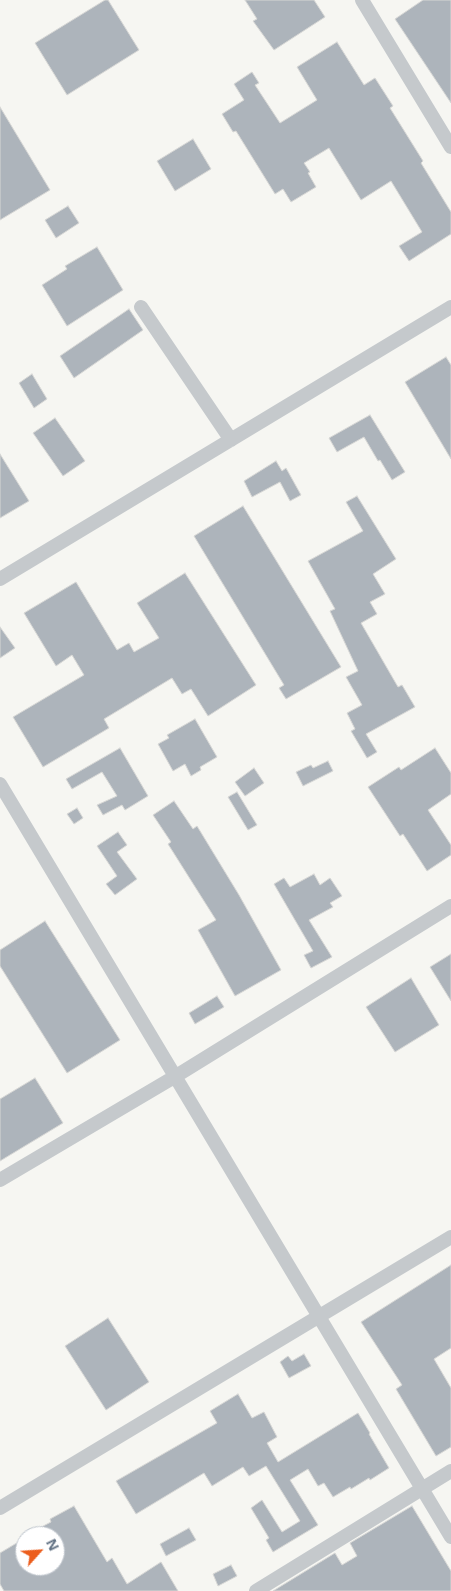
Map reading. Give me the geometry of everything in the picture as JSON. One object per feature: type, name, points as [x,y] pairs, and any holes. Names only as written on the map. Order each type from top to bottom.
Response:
[{"type":"street","points":[[362,0],[451,147]]},
{"type":"street","points":[[141,307],[231,440]]},
{"type":"street","points":[[0,580],[451,307]]},
{"type":"street","points":[[0,784],[451,1537]]},
{"type":"street","points":[[0,1180],[176,1076],[451,906]]},
{"type":"street","points":[[0,1508],[451,1237]]},
{"type":"street","points":[[256,1591],[451,1471]]},
{"type":"building","points":[[105,0],[108,0],[139,50],[67,95],[35,43]]},
{"type":"building","points":[[245,0],[314,0],[325,17],[274,50],[253,21],[257,19]]},
{"type":"building","points":[[423,0],[451,0],[451,103],[395,19]]},
{"type":"building","points":[[337,42],[364,85],[375,78],[393,106],[390,108],[423,161],[421,163],[451,212],[451,234],[409,261],[399,246],[422,232],[391,181],[361,200],[329,148],[304,163],[316,187],[291,202],[283,189],[275,194],[236,131],[233,132],[222,114],[244,100],[234,84],[252,72],[259,83],[255,85],[280,123],[317,100],[297,67]]},
{"type":"building","points":[[0,107],[50,190],[0,220]]},
{"type":"building","points":[[193,139],[211,169],[175,191],[157,161]]},
{"type":"building","points":[[68,206],[79,223],[56,238],[45,220]]},
{"type":"building","points":[[97,247],[123,290],[67,326],[42,285],[67,269],[65,266]]},
{"type":"building","points":[[129,309],[143,330],[74,378],[60,356]]},
{"type":"building","points":[[446,357],[451,365],[451,459],[405,382]]},
{"type":"building","points":[[32,374],[47,399],[34,408],[19,383]]},
{"type":"building","points":[[370,415],[405,472],[392,480],[364,437],[337,452],[329,438]]},
{"type":"building","points":[[55,418],[85,461],[63,476],[33,433]]},
{"type":"building","points":[[0,454],[29,501],[0,518]]},
{"type":"building","points":[[276,461],[282,471],[286,468],[301,495],[290,501],[280,482],[252,497],[244,481]]},
{"type":"building","points":[[357,496],[396,559],[373,574],[385,594],[370,602],[377,614],[361,623],[398,687],[402,685],[415,707],[366,734],[377,752],[367,758],[351,731],[355,729],[347,713],[362,705],[346,677],[358,671],[330,611],[335,609],[308,561],[363,531],[346,502]]},
{"type":"building","points":[[243,506],[341,667],[286,699],[279,688],[284,685],[194,536]]},
{"type":"building","points":[[185,573],[256,685],[208,716],[191,689],[182,694],[172,678],[104,719],[109,728],[43,767],[13,717],[84,675],[72,655],[56,666],[24,613],[76,582],[117,650],[129,643],[134,652],[159,638],[137,603]]},
{"type":"building","points":[[0,627],[15,648],[0,658]]},
{"type":"building","points":[[195,719],[217,757],[200,767],[201,770],[191,776],[185,764],[173,771],[158,744],[169,738],[167,735]]},
{"type":"building","points":[[120,748],[148,796],[125,810],[122,805],[103,815],[97,805],[117,796],[102,772],[72,789],[66,779]]},
{"type":"building","points":[[435,748],[451,773],[451,794],[428,810],[451,845],[451,855],[427,871],[403,834],[400,836],[368,787],[399,767],[401,770]]},
{"type":"building","points":[[328,761],[333,771],[303,786],[296,772],[311,765],[313,768]]},
{"type":"building","points":[[254,768],[264,783],[245,796],[235,782]]},
{"type":"building","points":[[237,792],[257,825],[248,830],[228,797]]},
{"type":"building","points":[[174,801],[193,829],[197,826],[239,895],[281,970],[235,996],[198,930],[216,920],[168,844],[171,842],[153,815]]},
{"type":"building","points":[[77,808],[83,818],[74,824],[67,814]]},
{"type":"building","points":[[118,832],[127,845],[117,852],[137,879],[115,895],[106,884],[117,876],[97,846]]},
{"type":"building","points":[[314,874],[320,885],[330,878],[342,896],[330,903],[333,907],[309,920],[332,957],[311,968],[304,955],[313,951],[274,884],[284,878],[290,887]]},
{"type":"building","points":[[45,921],[120,1040],[67,1073],[0,966],[0,950]]},
{"type":"building","points":[[451,954],[451,1001],[430,967]]},
{"type":"building","points":[[411,978],[439,1025],[395,1052],[366,1007]]},
{"type":"building","points":[[217,996],[224,1007],[195,1024],[189,1013]]},
{"type":"building","points":[[35,1078],[63,1123],[0,1161],[0,1099]]},
{"type":"building","points":[[451,1265],[451,1348],[434,1359],[451,1388],[451,1447],[436,1456],[396,1389],[402,1385],[361,1322]]},
{"type":"building","points":[[108,1318],[149,1382],[106,1410],[65,1346]]},
{"type":"building","points":[[304,1354],[311,1366],[289,1378],[280,1362],[288,1356],[292,1361]]},
{"type":"building","points":[[238,1394],[252,1418],[264,1412],[277,1437],[267,1443],[278,1462],[358,1413],[389,1468],[370,1480],[369,1478],[333,1497],[324,1483],[318,1486],[308,1469],[290,1480],[318,1525],[273,1552],[266,1540],[269,1538],[251,1508],[262,1500],[282,1532],[300,1521],[266,1466],[249,1476],[243,1467],[212,1486],[204,1473],[136,1514],[116,1481],[217,1423],[210,1411]]},
{"type":"building","points":[[74,1506],[107,1562],[112,1558],[127,1584],[161,1562],[178,1591],[4,1591],[0,1584],[0,1553],[15,1544],[15,1576],[65,1576],[65,1526],[43,1526],[51,1522],[50,1519]]},
{"type":"building","points":[[412,1506],[451,1571],[451,1591],[273,1591],[335,1553],[342,1565],[357,1556],[350,1543]]},
{"type":"building","points":[[189,1528],[196,1540],[166,1556],[160,1544]]},
{"type":"building","points":[[231,1565],[237,1576],[218,1586],[213,1574]]}]
